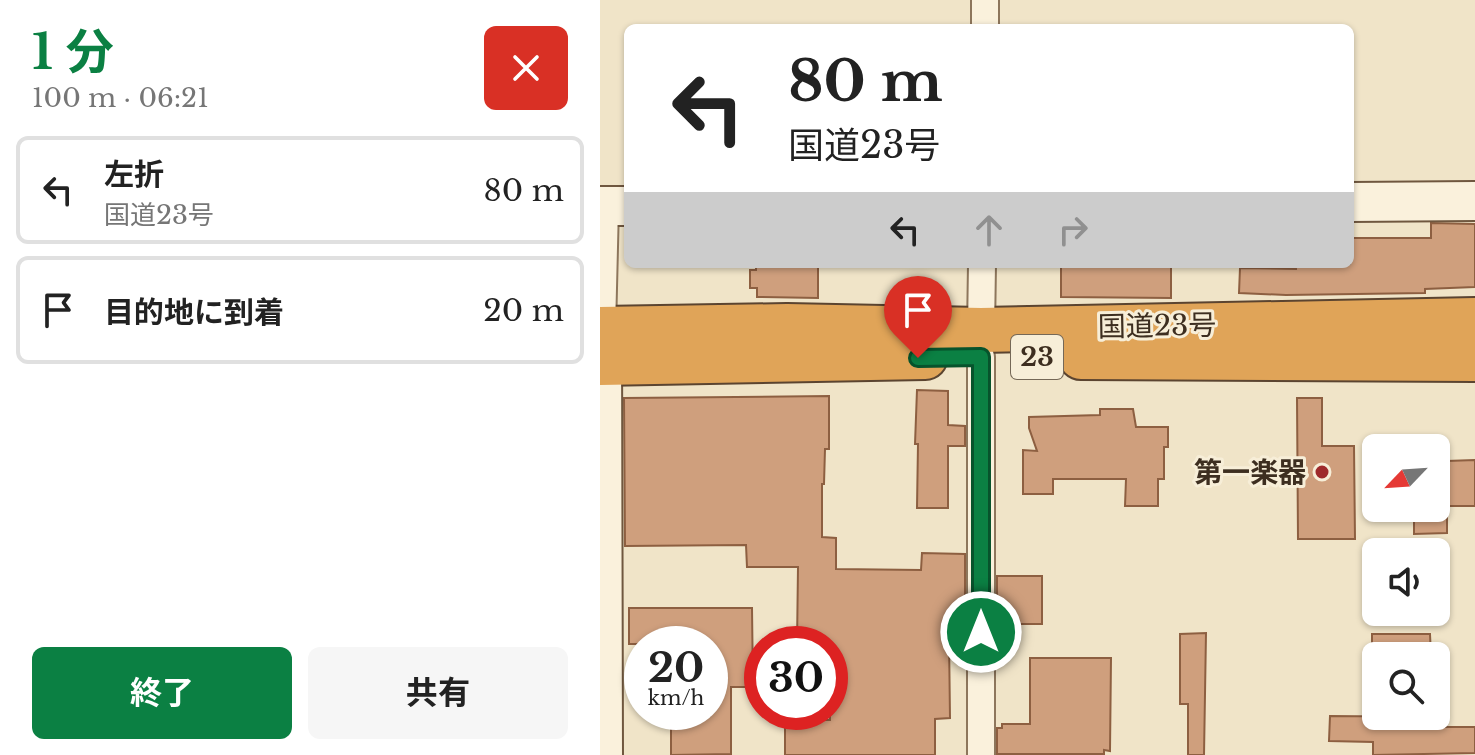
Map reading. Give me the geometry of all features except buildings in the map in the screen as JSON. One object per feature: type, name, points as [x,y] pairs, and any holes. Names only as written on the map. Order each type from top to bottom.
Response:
[{"type":"highway","name":"国道23号","points":[[981,343],[1475,320]]},
{"type":"highway","name":"国道23号","points":[[601,346],[787,326],[981,343],[1475,359]]},
{"type":"street","points":[[985,0],[985,24]]},
{"type":"street","points":[[1354,202],[1475,201]]},
{"type":"street","points":[[603,755],[601,346],[611,206]]},
{"type":"street","points":[[981,755],[982,268]]},
{"type":"place","name":"第一楽器","points":[[1322,472]]},
{"type":"route","points":[[918,358],[981,357],[981,632]]}]
